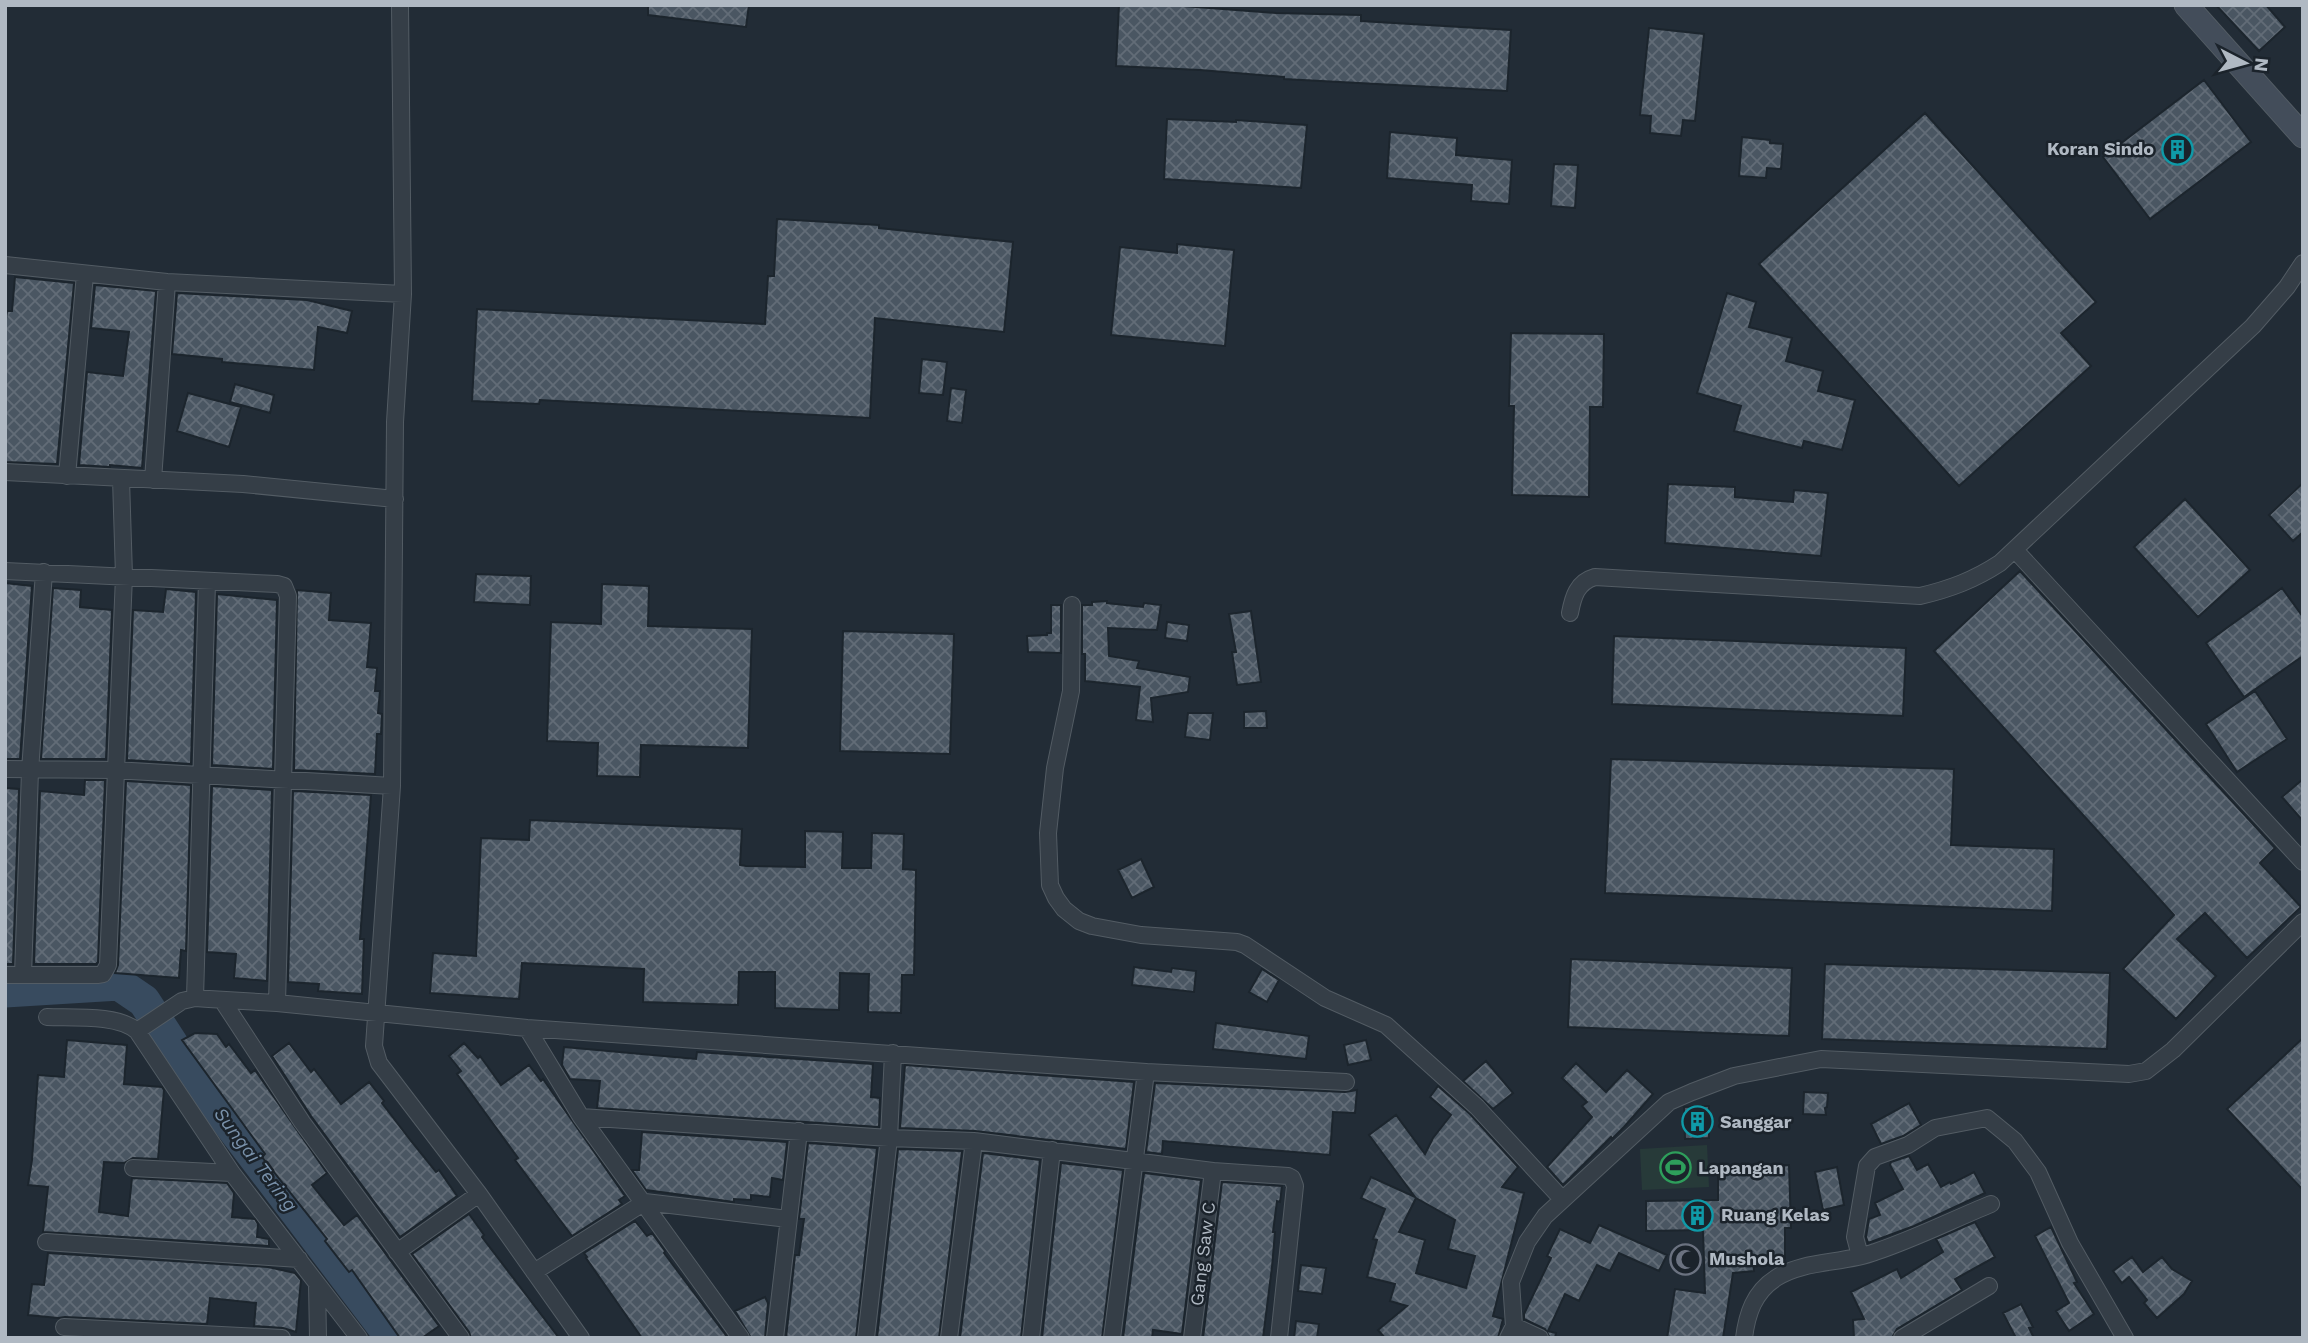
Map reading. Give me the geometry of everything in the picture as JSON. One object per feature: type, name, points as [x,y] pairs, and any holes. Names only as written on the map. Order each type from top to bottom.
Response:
[{"type":"street","points":[[400,5],[403,294],[396,422],[392,786],[373,1038],[379,1063],[479,1194],[581,1338]]},
{"type":"street","points":[[2186,5],[2303,136]]},
{"type":"street","points":[[1570,614],[1574,595],[1587,579],[1595,577],[1920,596],[1951,589],[1978,578],[2015,550],[2253,326],[2287,287],[2303,263]]},
{"type":"street","points":[[5,265],[167,282],[403,294]]},
{"type":"street","points":[[67,476],[85,274]]},
{"type":"street","points":[[153,480],[167,282]]},
{"type":"street","points":[[5,472],[243,484],[395,499]]},
{"type":"street","points":[[5,975],[97,975],[107,970],[124,576],[121,479]]},
{"type":"street","points":[[2015,550],[2303,862]]},
{"type":"street","points":[[5,571],[284,586],[288,596],[277,1003]]},
{"type":"street","points":[[23,975],[30,771],[44,572]]},
{"type":"street","points":[[188,1000],[207,582]]},
{"type":"street","points":[[1072,605],[1071,691],[1055,768],[1048,834],[1050,885],[1064,909],[1079,921],[1092,926],[1141,935],[1237,942],[1325,998],[1386,1026],[1477,1107],[1562,1199]]},
{"type":"street","points":[[5,769],[114,770],[392,786]]},
{"type":"street","points":[[1540,1338],[1511,1332],[1511,1282],[1528,1242],[1545,1216],[1562,1199],[1670,1102],[1746,1074],[1821,1059],[2129,1074],[2146,1071],[2173,1051],[2303,922]]},
{"type":"street","points":[[139,1030],[188,1000],[222,1000],[527,1028],[1146,1072],[1346,1082]]},
{"type":"street","points":[[222,1000],[302,1122],[461,1338]]},
{"type":"street","points":[[47,1017],[113,1020],[139,1030],[232,1173],[359,1338]]},
{"type":"street","points":[[527,1028],[581,1117],[741,1338]]},
{"type":"street","points":[[866,1338],[889,1138],[893,1054]]},
{"type":"street","points":[[1112,1338],[1146,1072]]},
{"type":"street","points":[[581,1117],[889,1138],[974,1141],[1213,1171],[1288,1176],[1294,1181],[1294,1205],[1279,1338]]},
{"type":"street","points":[[1860,1256],[1855,1237],[1867,1166],[1875,1157],[1908,1145],[1935,1128],[1987,1118],[2015,1141],[2038,1172],[2070,1243],[2125,1338]]},
{"type":"street","points":[[775,1338],[799,1131]]},
{"type":"street","points":[[949,1338],[974,1141]]},
{"type":"street","points":[[1031,1338],[1052,1150]]},
{"type":"street","points":[[133,1168],[232,1173]]},
{"type":"street","name":"Gang Saw C","points":[[1192,1338],[1213,1171]]},
{"type":"street","points":[[397,1252],[479,1194]]},
{"type":"street","points":[[534,1272],[645,1202],[788,1219]]},
{"type":"street","points":[[1744,1338],[1746,1319],[1756,1295],[1774,1279],[1793,1269],[1874,1253],[1991,1204]]},
{"type":"street","points":[[46,1242],[299,1259]]},
{"type":"street","points":[[317,1284],[318,1338]]},
{"type":"street","points":[[1902,1338],[1989,1286]]},
{"type":"street","points":[[64,1327],[282,1338]]},
{"type":"green space","name":"Lapangan","points":[[1707,1145],[1709,1187],[1642,1190],[1640,1149]]},
{"type":"building","points":[[648,5],[749,5],[746,27],[648,15]]},
{"type":"building","points":[[1119,5],[1170,5],[1276,13],[1361,15],[1361,21],[1511,30],[1507,91],[1284,79],[1200,70],[1116,66]]},
{"type":"building","points":[[2216,5],[2266,5],[2285,27],[2259,51]]},
{"type":"building","points":[[1649,28],[1704,34],[1695,121],[1683,120],[1681,136],[1650,133],[1651,116],[1640,115]]},
{"type":"building","name":"Koran Sindo","points":[[2204,80],[2251,142],[2150,219],[2103,157]]},
{"type":"building","points":[[1925,113],[2096,302],[2061,333],[2091,366],[1959,486],[1759,264]]},
{"type":"building","points":[[1167,119],[1307,125],[1301,188],[1164,179]]},
{"type":"building","points":[[1390,132],[1457,138],[1456,155],[1512,160],[1509,204],[1471,201],[1472,185],[1387,178]]},
{"type":"building","points":[[1742,137],[1783,144],[1781,169],[1767,168],[1766,178],[1739,176]]},
{"type":"building","points":[[1554,164],[1578,165],[1575,208],[1551,206]]},
{"type":"building","points":[[777,219],[879,225],[879,228],[1013,242],[1004,332],[875,318],[870,418],[540,400],[539,404],[472,401],[477,309],[765,324],[768,276],[774,276]]},
{"type":"building","points":[[1177,244],[1234,250],[1225,346],[1111,335],[1120,247],[1177,253]]},
{"type":"building","points":[[15,277],[74,283],[57,464],[5,462],[5,327],[7,311],[12,311]]},
{"type":"building","points":[[95,285],[156,291],[142,468],[79,465],[87,372],[123,376],[129,332],[91,328]]},
{"type":"building","points":[[177,293],[307,300],[352,311],[347,333],[318,327],[314,370],[222,362],[222,359],[172,354]]},
{"type":"building","points":[[1727,293],[1756,302],[1749,327],[1792,338],[1786,361],[1823,371],[1818,391],[1855,400],[1842,450],[1804,441],[1802,448],[1734,431],[1741,406],[1697,393]]},
{"type":"building","points":[[1511,333],[1604,334],[1603,407],[1590,407],[1589,497],[1512,495],[1514,406],[1509,406]]},
{"type":"building","points":[[922,359],[947,362],[943,395],[919,393]]},
{"type":"building","points":[[235,384],[274,395],[270,413],[230,402]]},
{"type":"building","points":[[951,388],[966,390],[962,423],[947,421]]},
{"type":"building","points":[[188,393],[241,407],[229,447],[177,431]]},
{"type":"building","points":[[2303,483],[2303,532],[2293,541],[2269,515]]},
{"type":"building","points":[[1668,484],[1735,487],[1735,497],[1793,502],[1794,490],[1828,493],[1821,556],[1665,543]]},
{"type":"building","points":[[2185,499],[2250,570],[2198,617],[2134,547]]},
{"type":"building","points":[[2020,571],[2275,848],[2260,863],[2301,907],[2247,958],[2205,913],[2177,939],[2216,976],[2176,1019],[2123,969],[2174,915],[1934,651]]},
{"type":"building","points":[[476,574],[531,576],[530,605],[474,602]]},
{"type":"building","points":[[5,583],[32,586],[20,759],[5,759]]},
{"type":"building","points":[[602,584],[649,586],[648,626],[752,629],[748,748],[641,745],[640,777],[597,776],[598,743],[547,741],[551,622],[601,624]]},
{"type":"building","points":[[53,588],[81,590],[80,607],[112,610],[106,759],[41,759]]},
{"type":"building","points":[[2282,588],[2303,617],[2303,656],[2244,697],[2206,643]]},
{"type":"building","points":[[166,589],[196,592],[191,764],[127,760],[133,610],[163,612]]},
{"type":"building","points":[[297,590],[331,593],[329,620],[371,623],[367,667],[377,668],[375,691],[380,691],[378,713],[382,714],[381,734],[377,734],[375,774],[294,770]]},
{"type":"building","points":[[217,594],[277,600],[273,769],[212,765]]},
{"type":"building","points":[[1107,601],[1143,607],[1144,603],[1161,605],[1157,630],[1108,628],[1109,656],[1139,661],[1137,668],[1190,677],[1188,692],[1151,698],[1153,722],[1136,720],[1140,687],[1085,681],[1082,605]]},
{"type":"building","points":[[1051,605],[1061,605],[1061,653],[1028,652],[1027,636],[1051,633]]},
{"type":"building","points":[[1251,611],[1261,682],[1237,685],[1232,652],[1236,652],[1229,614]]},
{"type":"building","points":[[1167,622],[1189,625],[1187,641],[1165,638]]},
{"type":"building","points":[[843,631],[954,634],[950,754],[840,751]]},
{"type":"building","points":[[1614,636],[1906,648],[1903,716],[1612,704]]},
{"type":"building","points":[[2255,691],[2287,739],[2237,772],[2206,724]]},
{"type":"building","points":[[1266,711],[1267,728],[1244,728],[1244,712]]},
{"type":"building","points":[[1188,713],[1213,713],[1210,740],[1185,737]]},
{"type":"building","points":[[1611,759],[1954,769],[1951,845],[2054,849],[2052,911],[1605,893]]},
{"type":"building","points":[[2303,779],[2303,821],[2282,797]]},
{"type":"building","points":[[85,780],[105,780],[98,962],[34,964],[40,791],[84,795]]},
{"type":"building","points":[[126,781],[191,785],[186,951],[181,950],[179,978],[115,973],[118,965]]},
{"type":"building","points":[[212,786],[272,790],[267,981],[234,978],[236,954],[207,952]]},
{"type":"building","points":[[5,788],[19,789],[13,964],[5,964]]},
{"type":"building","points":[[293,791],[371,795],[360,939],[364,939],[362,994],[318,991],[319,984],[288,982]]},
{"type":"building","points":[[530,820],[742,829],[740,865],[746,866],[805,867],[805,831],[843,832],[842,868],[871,868],[872,833],[904,834],[903,869],[916,870],[914,975],[902,975],[901,1013],[868,1012],[869,974],[840,973],[839,1010],[775,1008],[775,972],[739,972],[738,1005],[643,1002],[644,969],[522,963],[519,999],[430,993],[433,953],[476,956],[481,838],[529,840]]},
{"type":"building","points":[[1141,859],[1154,887],[1132,898],[1118,870]]},
{"type":"building","points":[[1571,959],[1792,968],[1789,1036],[1568,1027]]},
{"type":"building","points":[[1825,964],[2110,973],[2107,1049],[1822,1039]]},
{"type":"building","points":[[1134,967],[1171,972],[1172,968],[1196,971],[1194,992],[1132,985]]},
{"type":"building","points":[[1262,969],[1279,980],[1267,1002],[1249,992]]},
{"type":"building","points":[[1216,1023],[1309,1036],[1306,1059],[1213,1049]]},
{"type":"building","points":[[195,1033],[217,1034],[226,1047],[229,1044],[251,1073],[255,1070],[327,1173],[312,1185],[344,1225],[357,1215],[439,1326],[422,1338],[400,1338],[352,1270],[349,1272],[325,1241],[327,1239],[262,1157],[265,1154],[182,1040]]},
{"type":"building","points":[[2303,1038],[2303,1190],[2227,1109]]},
{"type":"building","points":[[67,1040],[127,1045],[124,1084],[162,1087],[164,1090],[158,1159],[133,1158],[124,1163],[104,1162],[99,1212],[128,1216],[132,1178],[227,1183],[234,1193],[232,1217],[255,1219],[258,1224],[257,1237],[269,1239],[269,1246],[43,1232],[48,1187],[28,1185],[38,1075],[64,1077]]},
{"type":"building","points":[[1366,1040],[1371,1060],[1348,1065],[1344,1045]]},
{"type":"building","points":[[289,1043],[311,1072],[314,1069],[341,1104],[369,1082],[411,1141],[436,1172],[439,1170],[457,1196],[400,1237],[311,1116],[272,1056]]},
{"type":"building","points":[[464,1043],[478,1058],[480,1056],[501,1085],[529,1065],[541,1081],[543,1079],[625,1196],[619,1200],[622,1204],[572,1236],[515,1160],[518,1158],[457,1074],[461,1071],[449,1056]]},
{"type":"building","points":[[564,1047],[696,1059],[697,1052],[873,1064],[871,1097],[880,1098],[879,1127],[597,1108],[600,1081],[570,1079],[562,1065]]},
{"type":"building","points":[[1486,1061],[1513,1093],[1493,1109],[1463,1081]]},
{"type":"building","points":[[1576,1063],[1606,1092],[1627,1070],[1653,1094],[1624,1127],[1563,1185],[1547,1167],[1592,1117],[1582,1106],[1587,1102],[1562,1078]]},
{"type":"building","points":[[905,1065],[1134,1082],[1126,1149],[975,1131],[900,1128]]},
{"type":"building","points":[[1155,1083],[1345,1092],[1357,1090],[1355,1113],[1333,1112],[1330,1155],[1163,1141],[1162,1154],[1146,1152]]},
{"type":"building","points":[[1438,1086],[1470,1114],[1518,1167],[1502,1187],[1524,1193],[1493,1316],[1503,1319],[1498,1338],[1385,1338],[1378,1330],[1407,1306],[1390,1301],[1395,1284],[1367,1277],[1377,1240],[1373,1239],[1385,1209],[1361,1198],[1371,1177],[1415,1197],[1369,1135],[1396,1115],[1425,1154],[1433,1138],[1451,1115],[1430,1097]],"holes":[[[1416,1198],[1455,1220],[1448,1249],[1475,1256],[1466,1288],[1416,1273],[1425,1240],[1399,1232]]]},
{"type":"building","points":[[1804,1092],[1828,1093],[1826,1115],[1803,1114]]},
{"type":"building","points":[[1909,1103],[1921,1125],[1903,1136],[1881,1144],[1871,1124]]},
{"type":"building","name":"Sanggar","points":[[1709,1106],[1709,1138],[1685,1139],[1684,1107]]},
{"type":"building","points":[[642,1132],[787,1142],[783,1180],[772,1178],[770,1197],[751,1195],[751,1200],[734,1199],[734,1202],[646,1190],[632,1170],[639,1170]]},
{"type":"building","points":[[808,1143],[877,1148],[856,1338],[786,1338],[795,1255],[799,1255],[804,1219],[799,1219]]},
{"type":"building","points":[[898,1149],[962,1151],[939,1338],[877,1338]]},
{"type":"building","points":[[983,1153],[1040,1160],[1021,1338],[960,1338]]},
{"type":"building","points":[[1909,1156],[1917,1170],[1928,1164],[1941,1187],[1974,1172],[1985,1193],[1914,1226],[1868,1243],[1866,1237],[1869,1219],[1880,1215],[1875,1203],[1903,1189],[1890,1165],[1891,1162]]},
{"type":"building","points":[[1061,1163],[1123,1170],[1102,1338],[1042,1338]]},
{"type":"building","points":[[1789,1165],[1791,1228],[1785,1228],[1785,1258],[1753,1258],[1754,1271],[1733,1273],[1723,1338],[1667,1338],[1675,1289],[1705,1293],[1703,1230],[1646,1231],[1646,1201],[1718,1200],[1718,1173],[1758,1173],[1758,1166]]},
{"type":"building","points":[[1837,1167],[1844,1205],[1823,1210],[1815,1172]]},
{"type":"building","points":[[1144,1173],[1201,1180],[1182,1334],[1153,1330],[1152,1338],[1123,1338]]},
{"type":"building","points":[[1222,1182],[1282,1186],[1273,1232],[1272,1267],[1263,1338],[1203,1338]]},
{"type":"building","points":[[469,1214],[484,1235],[482,1237],[559,1338],[471,1338],[412,1254]]},
{"type":"building","points":[[635,1221],[647,1236],[652,1233],[728,1338],[642,1338],[584,1253]]},
{"type":"building","points":[[1975,1222],[1995,1257],[1955,1279],[1962,1290],[1897,1329],[1892,1338],[1854,1338],[1853,1320],[1864,1319],[1851,1292],[1897,1269],[1901,1278],[1943,1252],[1936,1239]]},
{"type":"building","points":[[1599,1225],[1667,1255],[1659,1271],[1619,1253],[1610,1271],[1597,1265],[1579,1301],[1565,1294],[1548,1331],[1556,1333],[1555,1338],[1550,1338],[1545,1329],[1524,1319],[1551,1258],[1547,1256],[1560,1229],[1590,1243]]},
{"type":"building","points":[[2051,1227],[2077,1282],[2074,1283],[2094,1314],[2069,1331],[2056,1311],[2069,1303],[2035,1236]]},
{"type":"building","points":[[48,1253],[268,1267],[295,1273],[301,1280],[296,1332],[283,1328],[254,1326],[256,1303],[210,1298],[207,1324],[28,1315],[32,1284],[44,1285]]},
{"type":"building","points":[[2132,1257],[2143,1272],[2162,1257],[2172,1269],[2192,1281],[2184,1294],[2157,1318],[2144,1303],[2147,1300],[2129,1277],[2122,1283],[2113,1271]]},
{"type":"building","points":[[1301,1265],[1326,1268],[1322,1294],[1298,1291]]},
{"type":"building","points":[[765,1297],[768,1303],[765,1338],[751,1338],[735,1311]]},
{"type":"building","points":[[2021,1304],[2033,1327],[2029,1328],[2034,1338],[2016,1338],[2003,1313]]},
{"type":"building","points":[[1296,1321],[1319,1324],[1317,1338],[1294,1338]]},
{"type":"waterway","name":"Sungai Tering","points":[[5,991],[119,984],[144,1001],[188,1069],[392,1338]]},
{"type":"place","name":"Koran Sindo","points":[[2177,149]]},
{"type":"place","name":"Sanggar","points":[[1697,1122]]},
{"type":"place","name":"Lapangan","points":[[1675,1168]]},
{"type":"place","name":"Ruang Kelas","points":[[1698,1215]]},
{"type":"place","name":"Mushola","points":[[1686,1259]]}]
